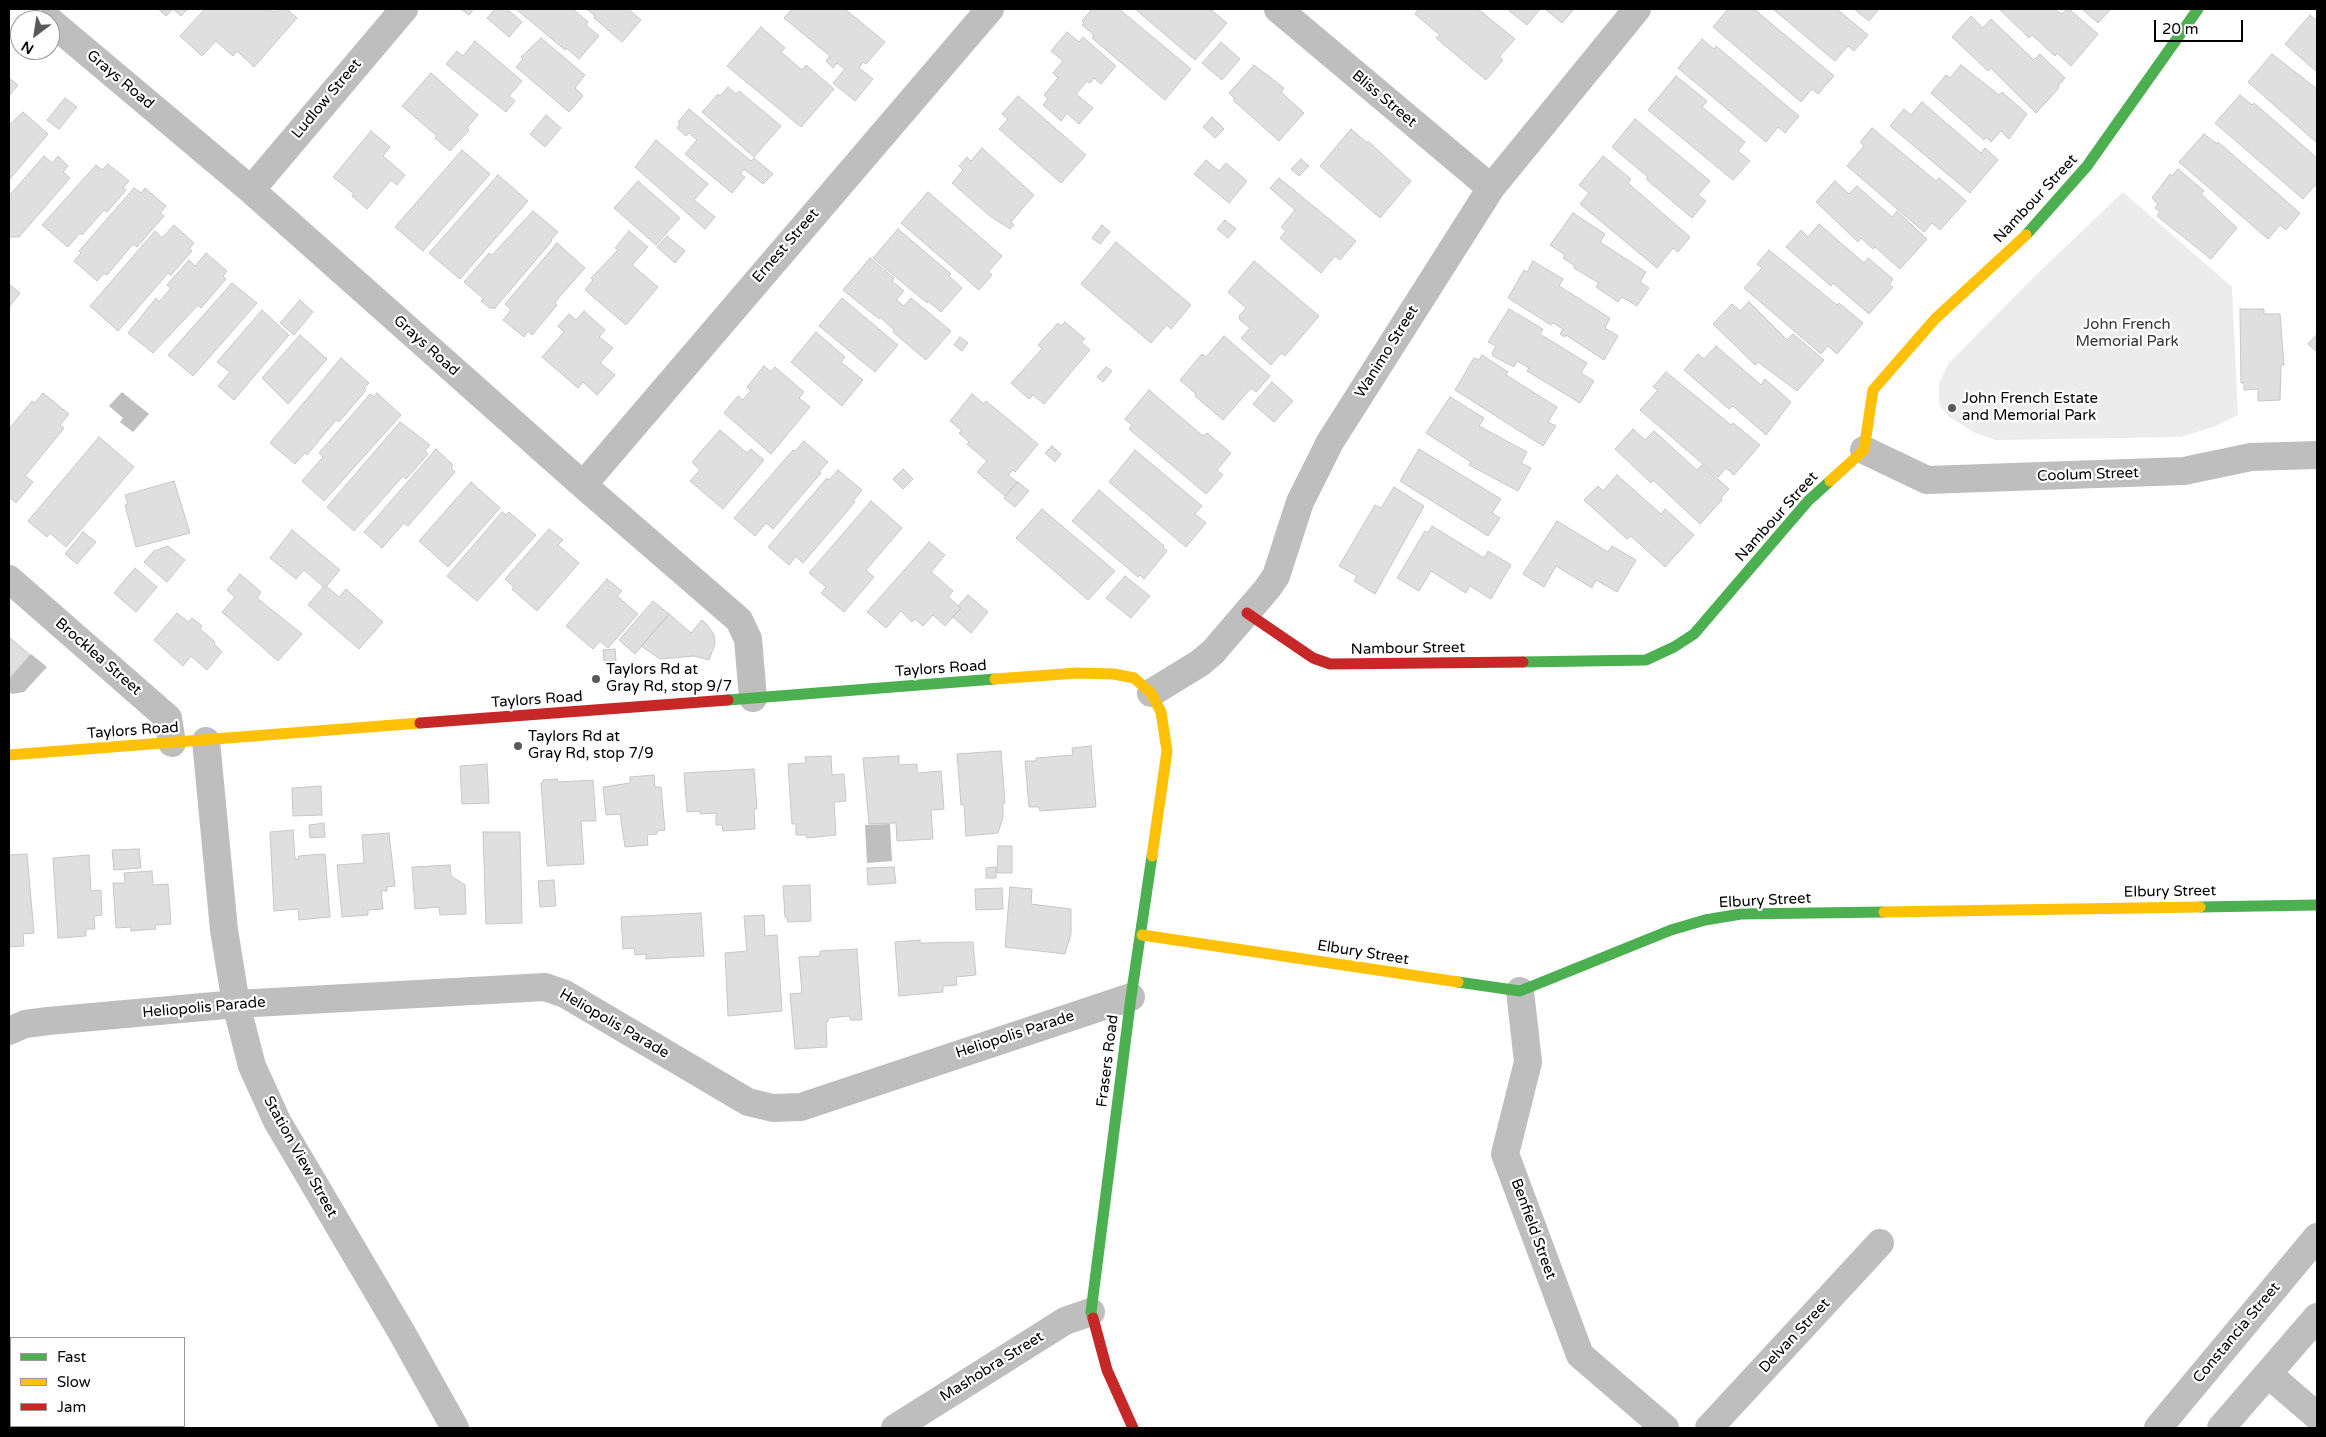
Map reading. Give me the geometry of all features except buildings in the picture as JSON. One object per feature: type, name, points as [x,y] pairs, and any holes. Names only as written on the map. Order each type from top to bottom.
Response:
[{"type":"street","name":"Ludlow Street","points":[[251,190],[404,9]]},
{"type":"street","name":"Ernest Street","points":[[583,485],[990,9]]},
{"type":"street","name":"Bliss Street","points":[[1278,9],[1491,188]]},
{"type":"street","name":"Wanimo Street","points":[[1151,693],[1200,663],[1213,652],[1267,589],[1276,576],[1300,502],[1330,442],[1491,188],[1637,9]]},
{"type":"street","name":"Nambour Street","points":[[1247,613],[1313,658],[1330,664],[1646,660],[1674,647],[1694,634],[1808,501],[1864,450],[1874,390],[1935,319],[2026,235],[2087,166],[2198,9]]},
{"type":"street","name":"Grays Road","points":[[60,30],[251,190],[583,485],[740,620],[748,639],[753,698]]},
{"type":"street","name":"Coolum Street","points":[[1864,450],[1927,480],[2184,471],[2251,457],[2317,455]]},
{"type":"street","name":"Brocklea Street","points":[[9,579],[168,718],[172,743]]},
{"type":"street","name":"Taylors Road","points":[[9,755],[1078,673],[1114,674],[1134,678],[1151,693]]},
{"type":"street","name":"Frasers Road","points":[[1134,1428],[1107,1370],[1091,1312],[1131,997],[1142,934],[1166,751],[1166,733],[1161,712],[1151,693]]},
{"type":"street","name":"Station View Street","points":[[206,741],[224,930],[236,1004],[252,1066],[278,1121],[402,1333],[455,1428]]},
{"type":"street","name":"Elbury Street","points":[[1142,934],[1520,991],[1671,930],[1705,920],[1741,914],[2317,905]]},
{"type":"street","name":"Heliopolis Parade","points":[[9,1031],[25,1024],[48,1021],[236,1004],[545,987],[565,994],[748,1102],[772,1108],[801,1106],[1131,997]]},
{"type":"street","name":"Benfield Street","points":[[1520,991],[1528,1062],[1505,1154],[1580,1356],[1665,1428]]},
{"type":"street","name":"Constancia Street","points":[[2158,1428],[2317,1237]]},
{"type":"street","name":"Delvan Street","points":[[1709,1428],[1880,1243]]},
{"type":"street","name":"Mashobra Street","points":[[895,1428],[1065,1321],[1091,1312]]},
{"type":"street","points":[[2221,1428],[2317,1317]]},
{"type":"street","points":[[2268,1374],[2317,1416]]},
{"type":"green space","name":"John French Memorial Park","points":[[2123,192],[2232,287],[2238,415],[2213,427],[2181,437],[1996,440],[1975,433],[1948,416],[1939,404],[1939,383],[1949,363],[2039,272]]},
{"type":"shaded area","points":[[122,392],[149,414],[133,432],[120,422],[123,418],[109,406]]},
{"type":"shaded area","points":[[31,654],[47,667],[24,692],[12,694],[9,691],[9,679]]},
{"type":"shaded area","points":[[890,824],[892,861],[867,863],[865,825]]},
{"type":"traffic: fast","points":[[2026,235],[2087,166],[2198,9]]},
{"type":"traffic: fast","points":[[1523,662],[1646,660],[1674,647],[1694,634],[1808,501],[1830,481]]},
{"type":"traffic: fast","points":[[728,700],[995,679]]},
{"type":"traffic: fast","points":[[1093,1318],[1091,1312],[1131,997],[1152,856]]},
{"type":"traffic: fast","points":[[2200,907],[2317,905]]},
{"type":"traffic: fast","points":[[1458,982],[1520,991],[1671,930],[1705,920],[1741,914],[1884,912]]},
{"type":"traffic: slow","points":[[1830,481],[1864,450],[1873,390],[1935,319],[2026,235]]},
{"type":"traffic: slow","points":[[995,679],[1077,673],[1114,674],[1134,678],[1151,693],[1161,712],[1167,751],[1152,856]]},
{"type":"traffic: slow","points":[[9,755],[420,723]]},
{"type":"traffic: slow","points":[[1884,912],[2200,907]]},
{"type":"traffic: slow","points":[[1142,935],[1458,982]]},
{"type":"traffic: jam","points":[[1247,613],[1313,658],[1330,664],[1523,662]]},
{"type":"traffic: jam","points":[[420,723],[728,700]]},
{"type":"traffic: jam","points":[[1093,1318],[1107,1370],[1133,1428]]},
{"type":"place","name":"John French Estate and Memorial Park","points":[[1952,408]]},
{"type":"place","name":"Taylors Rd at Gray Rd, stop 9/7","points":[[596,679]]},
{"type":"place","name":"Taylors Rd at Gray Rd, stop 7/9","points":[[518,746]]}]
